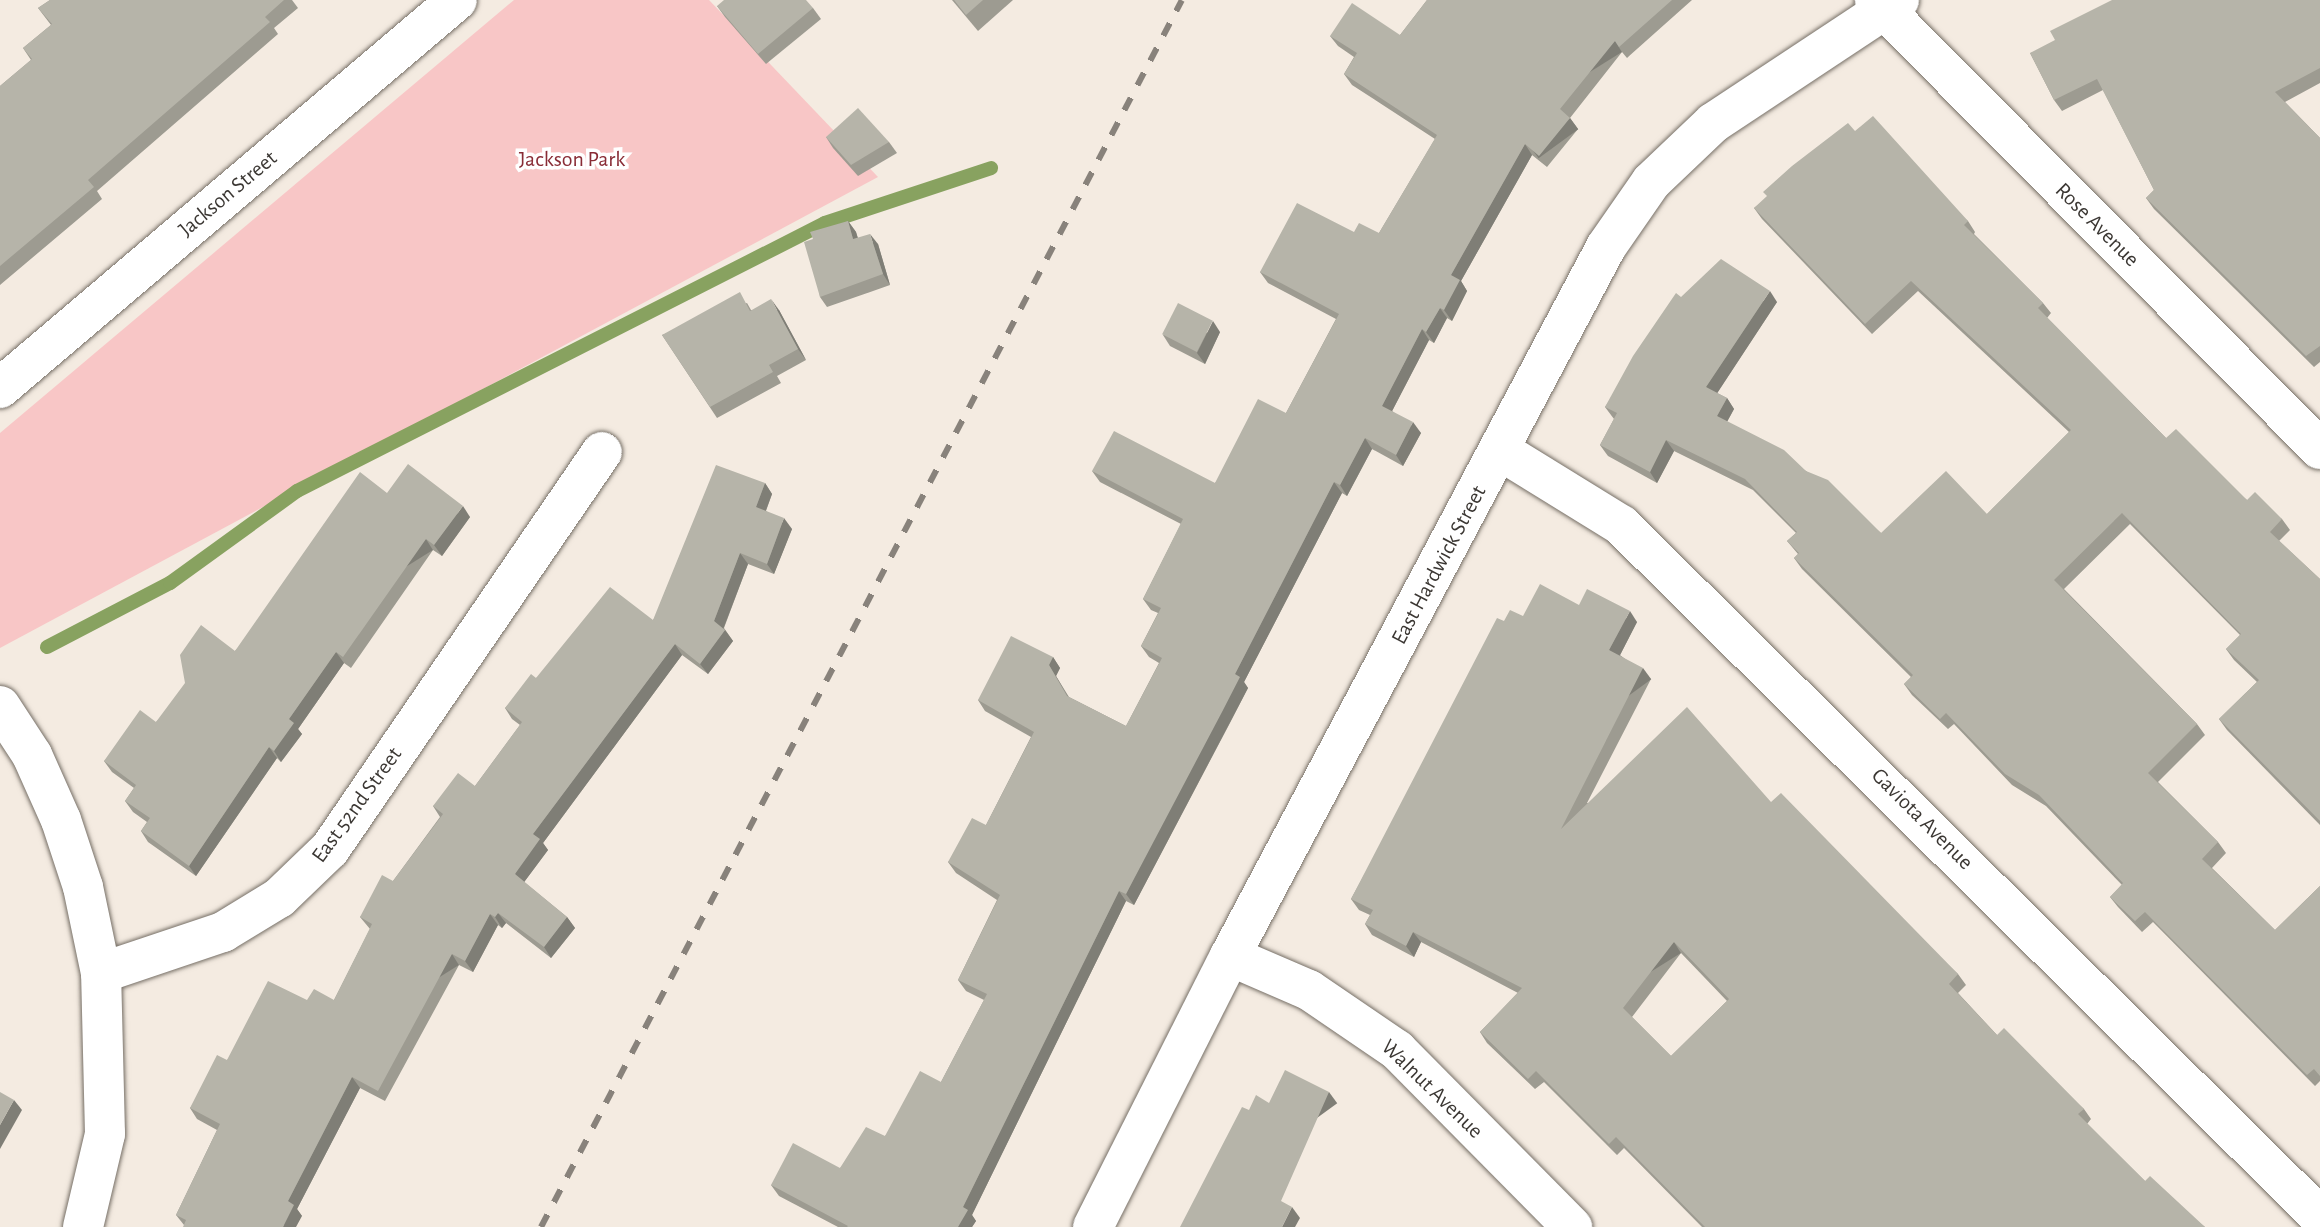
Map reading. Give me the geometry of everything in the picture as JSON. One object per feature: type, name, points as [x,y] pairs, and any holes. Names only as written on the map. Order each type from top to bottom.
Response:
[{"type":"street","name":"Jackson Street","points":[[0,388],[457,0]]},
{"type":"street","name":"Rose Avenue","points":[[1886,3],[2320,449]]},
{"type":"street","name":"East Hardwick Street","points":[[1093,1227],[1230,956],[1501,451],[1606,247],[1651,182],[1713,123],[1886,3]]},
{"type":"street","name":"Gaviota Avenue","points":[[1501,451],[1621,525],[2320,1217]]},
{"type":"street","name":"East 52nd Street","points":[[101,973],[223,932],[279,898],[330,849],[602,452]]},
{"type":"street","points":[[0,706],[32,755],[61,820],[83,887],[101,973],[105,1134],[83,1227]]},
{"type":"street","name":"Walnut Avenue","points":[[1230,956],[1309,990],[1397,1050],[1572,1227]]},
{"type":"green space","name":"Jackson Park","points":[[514,0],[709,0],[878,177],[0,648],[0,433]]},
{"type":"building","points":[[50,0],[284,0],[265,17],[270,22],[88,180],[94,187],[0,266],[0,86],[32,59],[23,48],[52,24],[38,8]]},
{"type":"building","points":[[724,0],[806,0],[813,8],[758,54],[717,6]]},
{"type":"building","points":[[954,0],[983,0],[966,15]]},
{"type":"building","points":[[1427,0],[1672,0],[1619,47],[1615,41],[1560,109],[1570,118],[1539,156],[1525,144],[1451,275],[1460,280],[1444,310],[1440,308],[1426,332],[1422,329],[1382,406],[1413,422],[1396,455],[1365,438],[1340,485],[1334,482],[1235,674],[1240,677],[1222,712],[1126,894],[1119,891],[963,1207],[968,1210],[958,1227],[847,1227],[771,1185],[793,1143],[840,1168],[866,1127],[885,1136],[920,1071],[941,1082],[987,994],[958,980],[1000,895],[948,862],[972,818],[986,825],[1034,732],[978,700],[1011,636],[1053,657],[1049,665],[1067,696],[1126,726],[1162,658],[1141,646],[1161,608],[1143,599],[1183,519],[1092,471],[1114,431],[1215,483],[1258,399],[1286,413],[1339,314],[1260,272],[1297,203],[1354,232],[1359,223],[1379,233],[1437,135],[1344,74],[1357,53],[1330,36],[1352,3],[1400,35]]},
{"type":"building","points":[[2112,0],[2320,0],[2320,68],[2275,92],[2320,138],[2320,346],[2306,356],[2146,198],[2154,190],[2097,79],[2054,100],[2030,53],[2055,40],[2050,31]]},
{"type":"building","points":[[858,108],[889,142],[851,165],[826,137]]},
{"type":"building","points":[[1873,116],[1968,221],[1964,225],[2043,303],[2038,308],[2166,438],[2176,429],[2247,500],[2255,492],[2282,519],[2270,532],[2320,579],[2320,821],[2219,719],[2259,680],[2226,649],[2241,634],[2122,513],[2054,580],[2197,724],[2148,773],[2218,842],[2202,859],[2275,930],[2320,886],[2320,1076],[2314,1069],[2307,1075],[2145,912],[2135,921],[2110,897],[2123,883],[2039,795],[2005,774],[1946,713],[1940,719],[1904,684],[1913,675],[1794,558],[1799,553],[1787,541],[1797,532],[1745,479],[1666,440],[1650,472],[1600,445],[1617,413],[1605,407],[1633,356],[1676,293],[1681,297],[1721,259],[1770,291],[1706,387],[1727,398],[1717,416],[1784,450],[1806,471],[1828,480],[1881,533],[1946,471],[1987,514],[2071,430],[1911,281],[1865,324],[1754,208],[1767,196],[1763,192],[1792,166],[1848,123],[1855,131]]},
{"type":"building","points":[[848,221],[853,239],[870,234],[883,274],[820,297],[804,242],[813,239],[810,232]]},
{"type":"building","points":[[740,292],[750,311],[771,299],[798,349],[769,365],[773,372],[710,407],[662,335]]},
{"type":"building","points":[[1178,303],[1213,321],[1197,352],[1162,334]]},
{"type":"building","points":[[408,464],[463,506],[434,545],[426,539],[343,657],[336,652],[289,719],[294,723],[274,751],[269,747],[189,866],[141,831],[150,818],[125,801],[136,785],[104,761],[140,710],[156,722],[185,683],[180,655],[201,625],[235,651],[360,472],[387,493]]},
{"type":"building","points":[[716,465],[765,483],[756,507],[784,518],[767,564],[740,553],[714,621],[725,630],[700,664],[675,644],[533,834],[540,839],[515,874],[567,917],[544,947],[498,913],[495,917],[490,914],[465,961],[452,954],[378,1091],[352,1077],[288,1201],[294,1205],[283,1227],[183,1227],[186,1220],[176,1215],[220,1124],[190,1108],[217,1055],[227,1060],[268,981],[307,1000],[314,989],[334,1000],[372,924],[360,917],[382,875],[393,881],[443,814],[433,806],[458,773],[475,786],[522,722],[505,708],[531,674],[536,678],[610,587],[653,620]]},
{"type":"building","points":[[1540,584],[1579,605],[1587,589],[1630,611],[1609,650],[1643,668],[1561,829],[1687,707],[1771,802],[1781,793],[1958,974],[1949,984],[1997,1035],[2004,1028],[2084,1109],[2078,1114],[2145,1181],[2150,1176],[2205,1227],[1705,1227],[1616,1137],[1609,1144],[1536,1071],[1528,1079],[1480,1032],[1522,988],[1413,932],[1406,946],[1365,924],[1373,910],[1351,899],[1497,618],[1504,621],[1510,610],[1523,616]],"holes":[[[1674,942],[1729,999],[1671,1056],[1623,1008]]]},
{"type":"building","points":[[1285,1070],[1329,1092],[1281,1201],[1292,1207],[1282,1227],[1180,1227],[1242,1107],[1249,1110],[1256,1095],[1269,1103]]},
{"type":"building","points":[[0,1092],[14,1100],[0,1125]]},
{"type":"waterway","points":[[47,647],[170,583],[297,491],[825,223],[991,168]]},
{"type":"railway","points":[[541,1227],[1182,0]]}]
